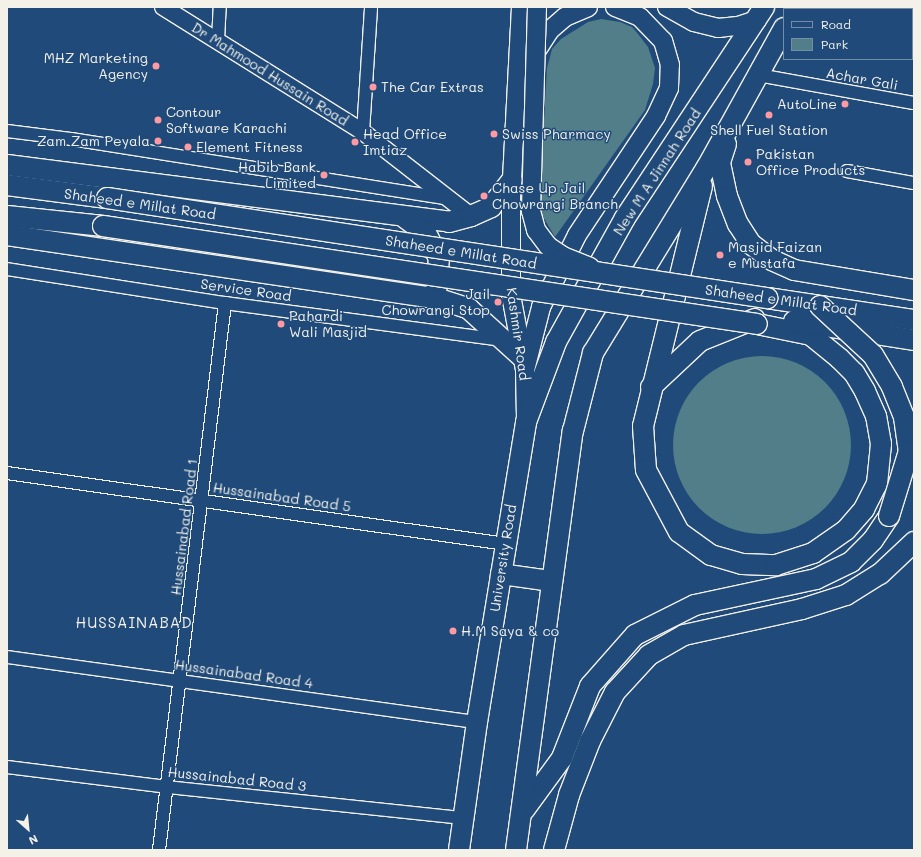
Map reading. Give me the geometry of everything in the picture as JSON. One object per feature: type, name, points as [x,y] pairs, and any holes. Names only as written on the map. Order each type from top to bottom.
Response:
[{"type":"main road","points":[[537,7],[531,211],[536,230],[548,246],[563,256],[608,274]]},
{"type":"main road","points":[[535,53],[550,30],[565,18],[588,7]]},
{"type":"main road","points":[[524,364],[541,307],[577,235],[612,179],[656,116],[670,88],[670,65],[663,41],[640,17],[615,7]]},
{"type":"main road","points":[[667,7],[694,22],[718,28],[738,26],[760,13]]},
{"type":"main road","name":"Kashmir Road","points":[[523,12],[512,180],[511,295],[524,364],[526,422]]},
{"type":"main road","name":"New M A Jinnah Road","points":[[556,342],[625,218],[760,13]]},
{"type":"main road","points":[[516,850],[551,580],[573,431],[592,353],[707,167],[739,106],[783,30]]},
{"type":"main road","points":[[739,106],[720,163],[727,196],[738,224],[751,244],[772,260],[794,270],[914,290]]},
{"type":"main road","points":[[7,165],[405,218],[449,222],[472,216],[491,207],[512,180]]},
{"type":"main road","name":"Shaheed e Millat Road","points":[[7,216],[103,226],[757,324],[811,336],[854,374],[876,416],[881,444],[877,484],[864,509],[846,530],[813,553],[776,565],[742,564],[711,555],[679,532],[646,470],[643,426],[651,387],[707,167]]},
{"type":"main road","name":"Shaheed e Millat Road","points":[[7,185],[107,198],[914,320]]},
{"type":"main road","points":[[405,218],[426,233],[439,258],[436,298]]},
{"type":"main road","points":[[7,235],[436,298],[469,309],[505,340],[524,364]]},
{"type":"main road","points":[[522,812],[562,758],[590,686],[635,636],[695,605],[816,580],[851,562],[873,540],[889,516],[909,451],[904,417],[892,387],[873,355],[820,306]]},
{"type":"main road","points":[[651,387],[700,341],[761,317],[914,340]]},
{"type":"main road","name":"University Road","points":[[460,850],[477,722],[526,422],[556,342]]},
{"type":"main road","points":[[554,850],[569,795],[590,741],[616,692],[649,656],[684,635],[802,609],[846,595],[880,574],[914,542]]},
{"type":"main road","points":[[501,574],[551,580]]},
{"type":"street","name":"Dr Mahmood Hussain Road","points":[[163,7],[363,132],[472,216]]},
{"type":"street","points":[[218,40],[220,7]]},
{"type":"street","points":[[363,132],[371,7]]},
{"type":"street","name":"Achar Gali","points":[[758,75],[914,103]]},
{"type":"street","points":[[7,131],[72,139],[449,199]]},
{"type":"street","points":[[847,171],[914,183]]},
{"type":"street","name":"Service Road","points":[[7,269],[225,303],[505,340]]},
{"type":"street","name":"Hussainabad Road 1","points":[[159,850],[203,500],[225,303]]},
{"type":"street","name":"Hussainabad Road 5","points":[[7,473],[506,544]]},
{"type":"street","name":"Hussainabad Road 4","points":[[7,657],[477,722]]},
{"type":"street","name":"Hussainabad Road 3","points":[[7,767],[166,787],[464,818]]},
{"type":"green space","points":[[601,19],[620,22],[632,27],[638,34],[648,47],[655,68],[653,84],[645,110],[555,237],[542,215],[540,188],[547,68],[552,49],[561,39],[588,22]]},
{"type":"green space","points":[[762,356],[779,358],[796,363],[811,371],[825,382],[836,396],[844,411],[849,428],[851,445],[849,462],[844,479],[836,494],[825,508],[811,519],[796,527],[779,532],[762,534],[745,532],[728,527],[713,519],[699,508],[688,494],[680,479],[675,462],[673,445],[675,428],[680,411],[688,396],[699,382],[713,371],[728,363],[745,358]]},
{"type":"place","name":"MHZ Marketing Agency","points":[[156,66]]},
{"type":"place","name":"The Car Extras","points":[[373,87]]},
{"type":"place","name":"AutoLine","points":[[845,104]]},
{"type":"place","name":"Shell Fuel Station","points":[[769,115]]},
{"type":"place","name":"Contour Software Karachi","points":[[158,120]]},
{"type":"place","name":"Swiss Pharmacy","points":[[494,134]]},
{"type":"place","name":"Zam Zam Peyala","points":[[158,141]]},
{"type":"place","name":"Head Office Imtiaz","points":[[355,142]]},
{"type":"place","name":"Element Fitness","points":[[188,147]]},
{"type":"place","name":"Pakistan Office Products","points":[[748,162]]},
{"type":"place","name":"Habib Bank Limited","points":[[324,175]]},
{"type":"place","name":"Chase Up Jail Chowrangi Branch","points":[[484,196]]},
{"type":"place","name":"Masjid Faizan e Mustafa","points":[[720,255]]},
{"type":"place","name":"Jail Chowrangi Stop","points":[[498,302]]},
{"type":"place","name":"Pahardi Wali Masjid","points":[[281,324]]},
{"type":"place","name":"H.M Saya & co","points":[[453,631]]},
{"type":"district","name":"HUSSAINABAD","points":[[134,623]]}]
